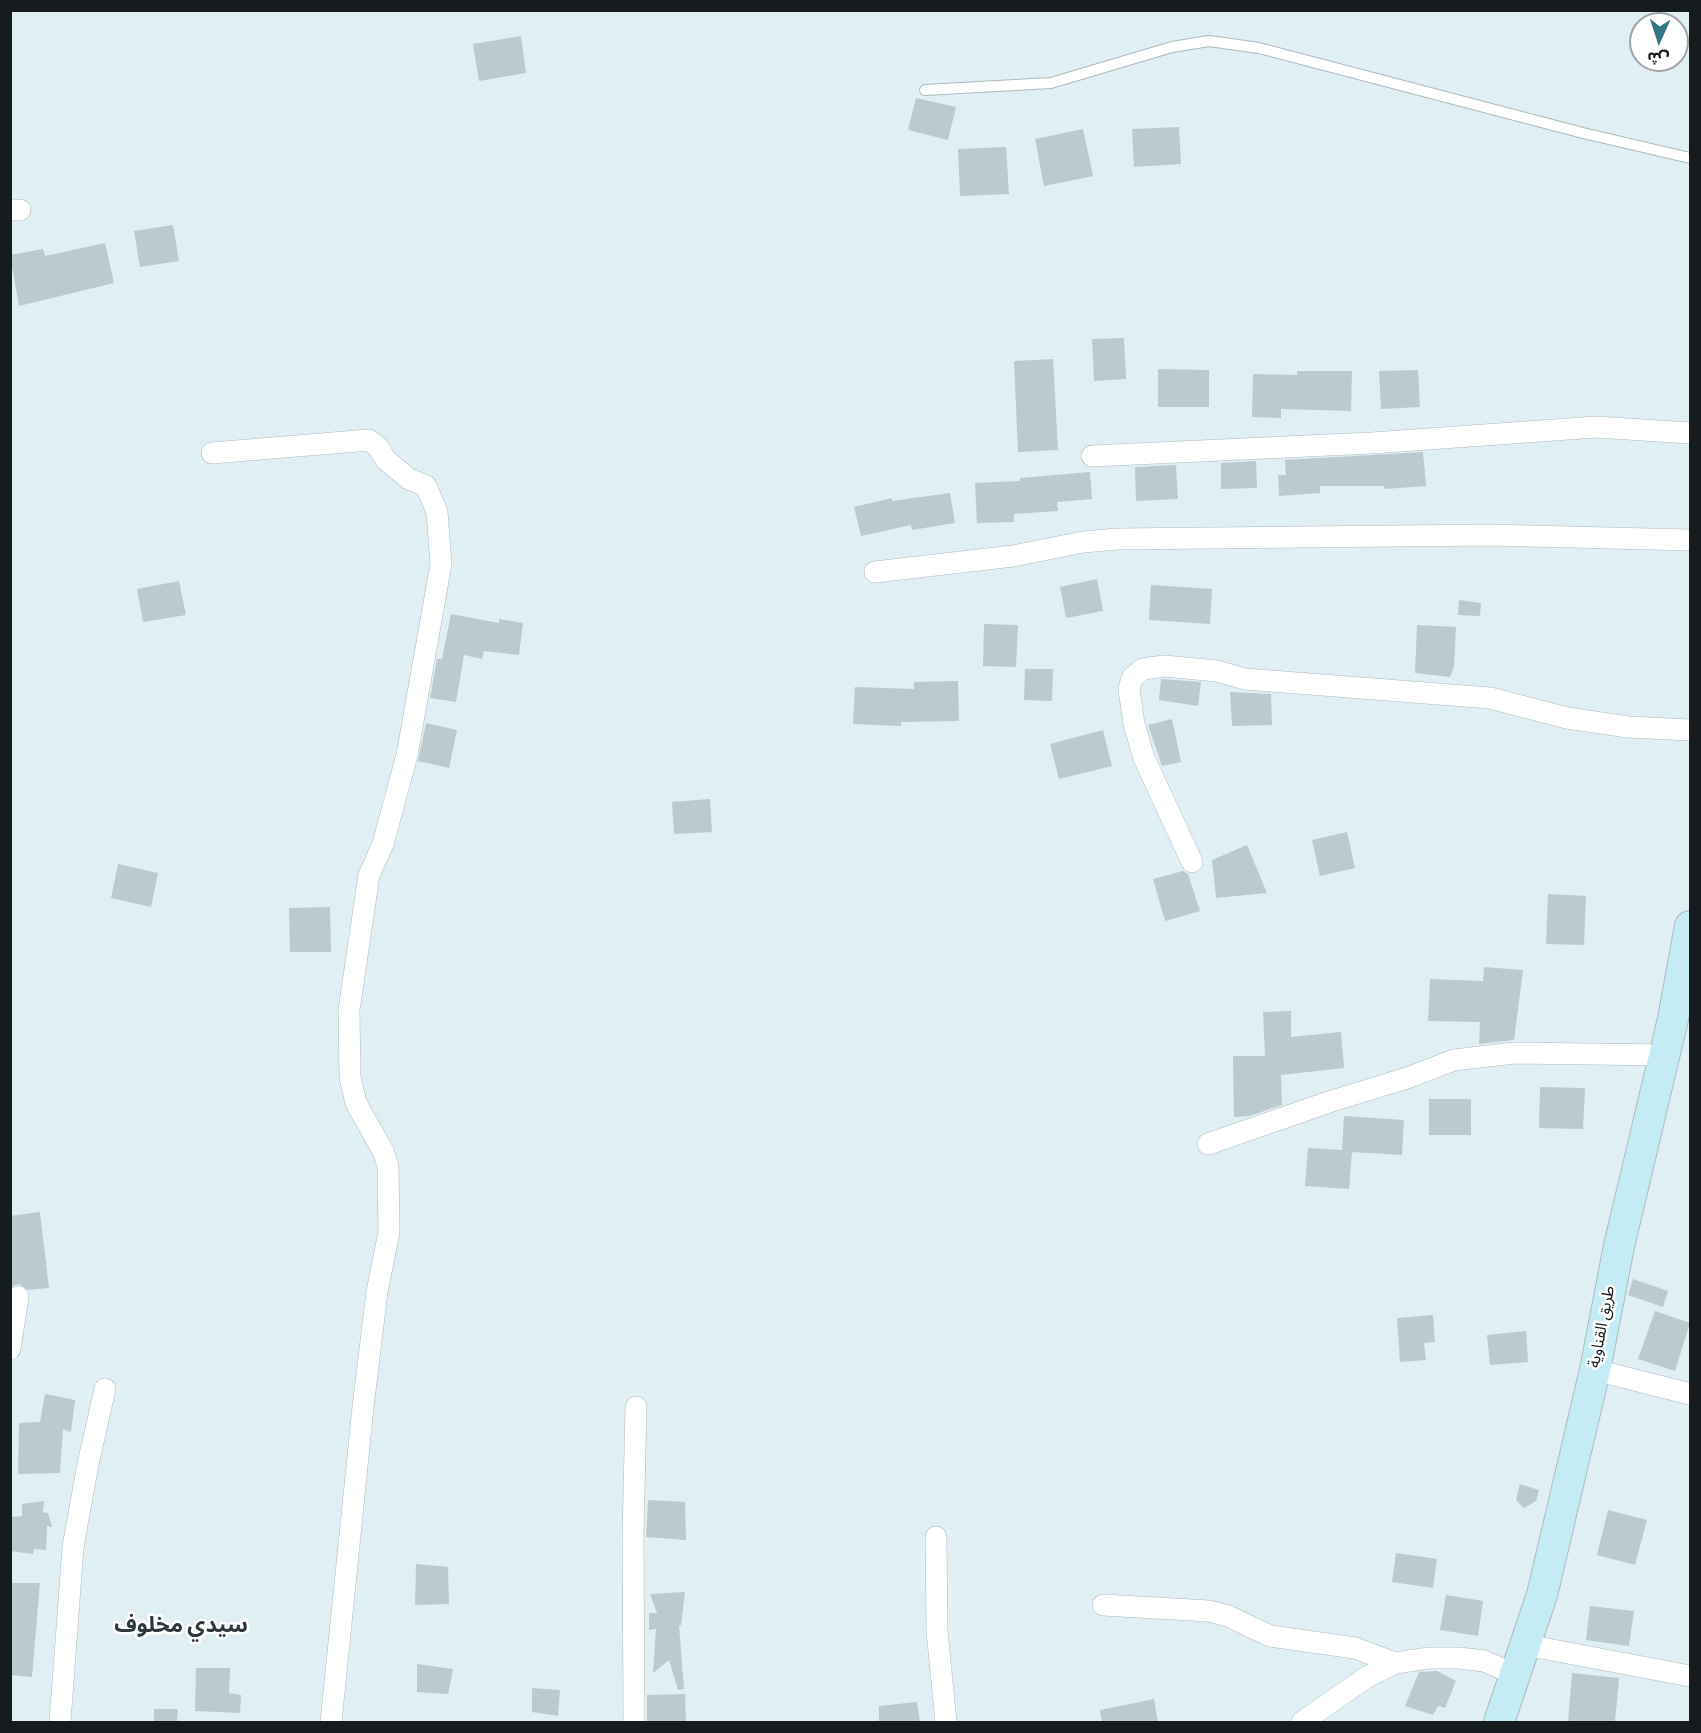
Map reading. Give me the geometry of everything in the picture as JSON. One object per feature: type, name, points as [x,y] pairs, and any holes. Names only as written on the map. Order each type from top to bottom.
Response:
[{"type":"street","points":[[1092,456],[1372,443],[1596,427],[1690,433]]},
{"type":"street","points":[[212,453],[369,440],[378,447],[386,460],[409,479],[426,486],[437,512],[441,564],[407,754],[383,844],[369,874],[349,1010],[350,1077],[356,1103],[383,1151],[388,1166],[389,1221],[363,1407],[331,1722]]},
{"type":"street","points":[[875,572],[1014,556],[1083,542],[1118,539],[1490,535],[1690,540]]},
{"type":"street","points":[[1191,862],[1144,758],[1134,724],[1129,689],[1132,678],[1143,669],[1164,666],[1217,671],[1245,679],[1490,698],[1598,723],[1690,730]]},
{"type":"street","name":"طريق القناوية","points":[[1499,1722],[1542,1595],[1595,1370],[1619,1246],[1665,1055],[1689,936]]},
{"type":"street","points":[[1208,1144],[1410,1077],[1454,1060],[1514,1053],[1665,1055]]},
{"type":"street","points":[[10,1348],[18,1297]]},
{"type":"street","points":[[1595,1370],[1690,1394]]},
{"type":"street","points":[[60,1722],[74,1547],[88,1464],[105,1389]]},
{"type":"street","points":[[634,1722],[633,1535],[636,1407]]},
{"type":"street","points":[[936,1537],[938,1631],[946,1722]]},
{"type":"street","points":[[1103,1605],[1209,1611],[1228,1616],[1270,1636],[1355,1648],[1395,1663]]},
{"type":"street","points":[[1526,1646],[1690,1676]]},
{"type":"street","points":[[1302,1722],[1367,1677],[1395,1663],[1429,1658],[1459,1658],[1484,1661],[1516,1674]]},
{"type":"lane","points":[[925,90],[1051,83],[1172,47],[1209,41],[1259,48],[1583,134],[1690,158]]},
{"type":"building","points":[[521,36],[526,73],[479,81],[473,44]]},
{"type":"building","points":[[916,98],[956,107],[948,140],[908,130]]},
{"type":"building","points":[[1179,127],[1181,164],[1134,167],[1132,129]]},
{"type":"building","points":[[1083,129],[1093,176],[1044,186],[1035,139]]},
{"type":"building","points":[[1006,147],[1009,194],[960,196],[958,149]]},
{"type":"building","points":[[173,225],[179,261],[140,267],[134,231]]},
{"type":"building","points":[[105,243],[114,283],[19,306],[10,255],[43,249],[45,256]]},
{"type":"building","points":[[1124,338],[1126,379],[1094,381],[1092,339]]},
{"type":"building","points":[[1053,359],[1058,450],[1018,452],[1014,361]]},
{"type":"building","points":[[1158,369],[1209,370],[1209,407],[1158,407]]},
{"type":"building","points":[[1418,370],[1420,407],[1381,409],[1379,371]]},
{"type":"building","points":[[1297,371],[1352,371],[1351,411],[1281,409],[1281,418],[1252,417],[1253,374],[1297,375]]},
{"type":"building","points":[[1423,452],[1426,486],[1385,489],[1384,486],[1320,486],[1320,493],[1279,496],[1278,475],[1286,475],[1285,460]]},
{"type":"building","points":[[1256,461],[1257,488],[1221,489],[1221,463]]},
{"type":"building","points":[[1176,465],[1178,499],[1136,501],[1135,467]]},
{"type":"building","points":[[1090,472],[1092,499],[1057,502],[1058,511],[1014,514],[1014,522],[977,523],[975,483],[1020,481],[1020,478]]},
{"type":"building","points":[[950,493],[955,523],[912,530],[911,525],[861,536],[854,507],[892,498],[892,501]]},
{"type":"building","points":[[1097,579],[1103,611],[1066,618],[1060,587]]},
{"type":"building","points":[[179,581],[186,615],[143,622],[137,589]]},
{"type":"building","points":[[1151,585],[1212,589],[1210,624],[1149,620]]},
{"type":"building","points":[[1459,600],[1481,603],[1480,616],[1458,615]]},
{"type":"building","points":[[451,614],[499,623],[499,619],[523,623],[519,655],[484,651],[482,659],[464,655],[456,702],[430,698],[437,659],[442,659]]},
{"type":"building","points":[[984,624],[1018,625],[1016,667],[983,666]]},
{"type":"building","points":[[1417,625],[1456,627],[1454,667],[1450,677],[1415,673]]},
{"type":"building","points":[[1025,669],[1053,669],[1052,701],[1024,700]]},
{"type":"building","points":[[1161,679],[1201,682],[1198,706],[1159,700]]},
{"type":"building","points":[[958,681],[959,721],[901,722],[901,726],[853,724],[855,687],[914,689],[914,682]]},
{"type":"building","points":[[1230,692],[1271,694],[1272,725],[1232,726]]},
{"type":"building","points":[[1172,719],[1181,762],[1162,766],[1148,725]]},
{"type":"building","points":[[426,723],[457,730],[449,768],[418,761]]},
{"type":"building","points":[[1103,730],[1112,766],[1059,779],[1050,744]]},
{"type":"building","points":[[710,799],[712,832],[674,834],[672,802]]},
{"type":"building","points":[[1347,832],[1355,868],[1320,876],[1312,840]]},
{"type":"building","points":[[1247,845],[1267,893],[1216,898],[1212,860]]},
{"type":"building","points":[[118,864],[158,873],[151,907],[111,898]]},
{"type":"building","points":[[1183,871],[1188,874],[1200,911],[1165,921],[1153,879]]},
{"type":"building","points":[[1548,894],[1586,896],[1584,945],[1546,944]]},
{"type":"building","points":[[330,907],[331,952],[290,952],[289,908]]},
{"type":"building","points":[[1484,967],[1523,970],[1514,1040],[1479,1044],[1480,1022],[1428,1021],[1430,979],[1483,981]]},
{"type":"building","points":[[1291,1011],[1291,1037],[1341,1032],[1344,1068],[1281,1075],[1282,1105],[1249,1116],[1234,1117],[1233,1056],[1265,1056],[1263,1012]]},
{"type":"building","points":[[1540,1087],[1585,1088],[1583,1129],[1539,1128]]},
{"type":"building","points":[[1429,1099],[1471,1099],[1471,1135],[1429,1135]]},
{"type":"building","points":[[1344,1116],[1404,1120],[1402,1155],[1352,1152],[1349,1189],[1305,1186],[1308,1148],[1342,1150]]},
{"type":"building","points":[[40,1212],[49,1288],[28,1290],[19,1284],[10,1287],[10,1216]]},
{"type":"building","points":[[1633,1279],[1668,1291],[1663,1307],[1628,1295]]},
{"type":"building","points":[[1655,1311],[1690,1323],[1675,1371],[1638,1359]]},
{"type":"building","points":[[1433,1315],[1435,1342],[1424,1343],[1426,1360],[1400,1362],[1397,1318]]},
{"type":"building","points":[[1526,1331],[1528,1362],[1490,1365],[1487,1335]]},
{"type":"building","points":[[45,1394],[75,1400],[71,1432],[63,1429],[60,1473],[18,1474],[19,1423],[40,1422]]},
{"type":"building","points":[[1520,1484],[1539,1490],[1536,1501],[1524,1508],[1516,1500]]},
{"type":"building","points":[[648,1500],[685,1502],[686,1540],[646,1537]]},
{"type":"building","points":[[44,1501],[43,1512],[48,1513],[52,1527],[47,1526],[46,1550],[34,1549],[33,1554],[10,1551],[12,1517],[22,1516],[22,1504]]},
{"type":"building","points":[[1608,1510],[1647,1520],[1635,1565],[1597,1555]]},
{"type":"building","points":[[1396,1553],[1437,1559],[1433,1588],[1392,1582]]},
{"type":"building","points":[[416,1564],[448,1567],[449,1604],[415,1605]]},
{"type":"building","points":[[10,1583],[40,1583],[32,1677],[10,1675]]},
{"type":"building","points":[[685,1592],[679,1626],[684,1689],[678,1690],[669,1660],[653,1673],[656,1629],[649,1630],[649,1613],[657,1613],[650,1594]]},
{"type":"building","points":[[1446,1595],[1483,1601],[1478,1636],[1440,1630]]},
{"type":"building","points":[[1590,1606],[1634,1611],[1629,1646],[1586,1640]]},
{"type":"building","points":[[417,1664],[453,1669],[448,1694],[417,1692]]},
{"type":"building","points":[[196,1668],[230,1668],[229,1693],[241,1695],[240,1713],[195,1711]]},
{"type":"building","points":[[1437,1671],[1456,1681],[1445,1708],[1438,1706],[1433,1715],[1405,1706],[1419,1672]]},
{"type":"building","points":[[1572,1673],[1619,1678],[1615,1722],[1568,1722]]},
{"type":"building","points":[[532,1688],[560,1690],[558,1716],[532,1712]]},
{"type":"building","points":[[685,1694],[686,1722],[647,1722],[647,1695]]},
{"type":"building","points":[[1154,1699],[1158,1722],[1102,1722],[1100,1710]]},
{"type":"building","points":[[917,1702],[920,1722],[879,1722],[879,1706]]},
{"type":"building","points":[[154,1709],[178,1709],[177,1722],[154,1722]]},
{"type":"district","name":"سيدي مخلوف","points":[[181,1627]]}]
